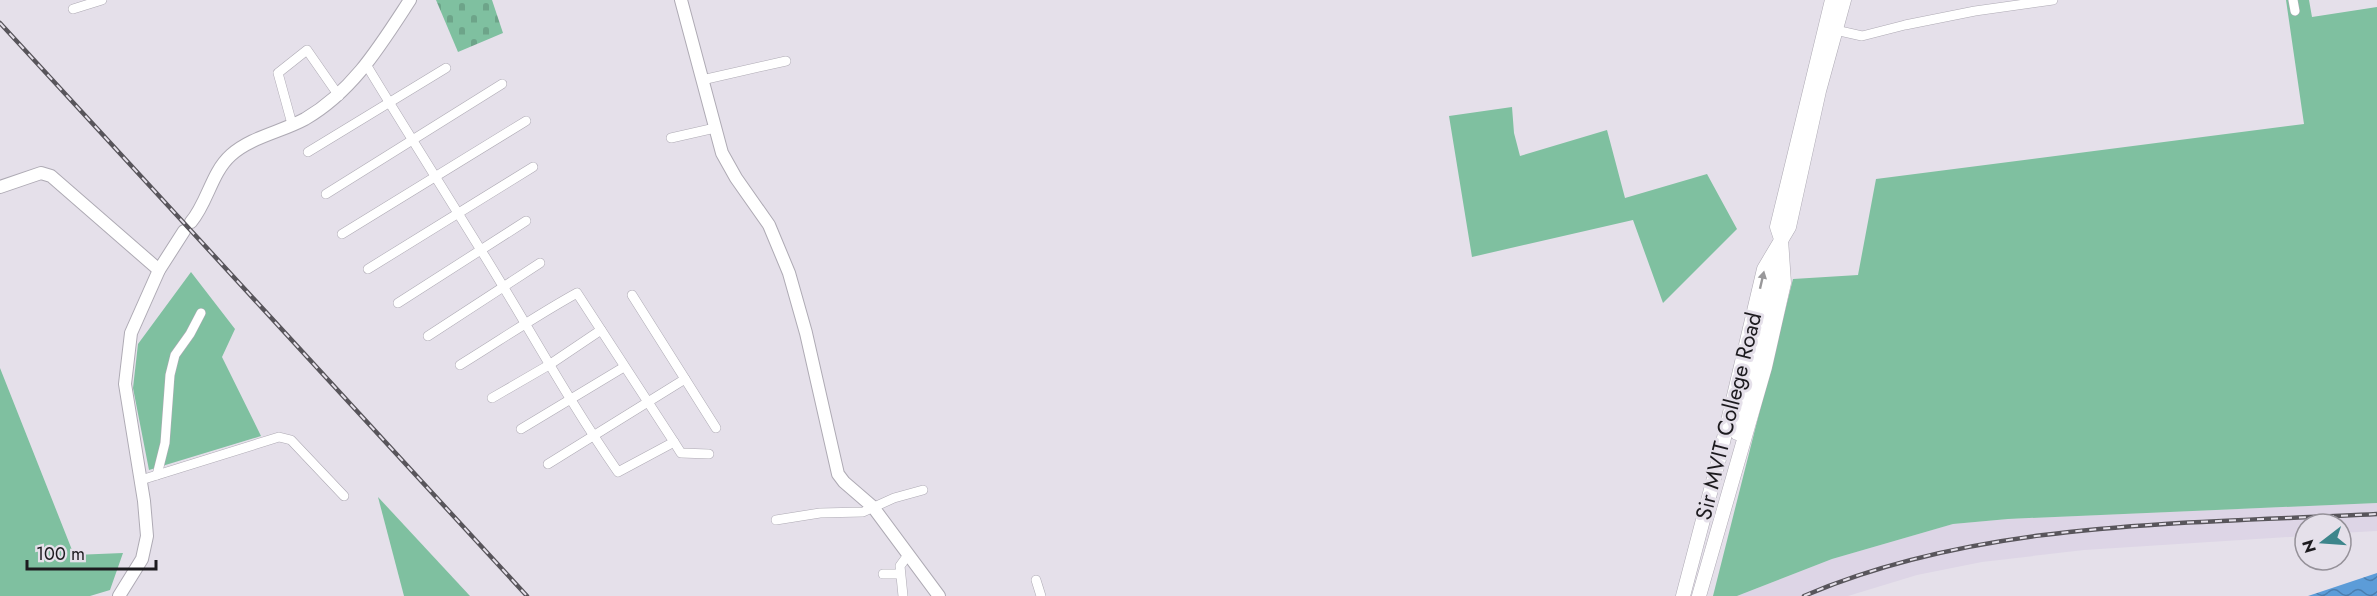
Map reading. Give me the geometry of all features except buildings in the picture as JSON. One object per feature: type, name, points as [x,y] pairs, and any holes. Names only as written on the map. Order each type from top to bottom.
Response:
[{"type":"main road","name":"Sir MVIT College Road","points":[[1697,596],[1764,269],[1789,227],[1831,29],[1832,0]]},
{"type":"main road","name":"Sir MVIT College Road","points":[[1831,29],[1844,0]]},
{"type":"main road","name":"Sir MVIT College Road","points":[[1697,596],[1765,367],[1784,283],[1781,239]]},
{"type":"main road","name":"Sir MVIT College Road","points":[[1683,596],[1725,461]]},
{"type":"street","points":[[73,9],[102,0]]},
{"type":"street","points":[[119,596],[144,551],[147,536],[141,480],[128,413],[125,384],[131,333],[159,270],[200,211],[215,177],[231,155],[256,140],[304,119],[339,96],[367,66],[410,0]]},
{"type":"street","points":[[681,0],[722,153],[736,178],[769,225],[789,273],[806,333],[838,474],[873,507],[939,596]]},
{"type":"street","points":[[1831,29],[1862,36],[1976,11],[2053,0]]},
{"type":"street","points":[[2293,0],[2295,11]]},
{"type":"street","points":[[292,124],[278,73],[307,50],[339,96]]},
{"type":"street","points":[[702,80],[786,62]]},
{"type":"street","points":[[367,66],[524,325],[618,472],[674,442]]},
{"type":"street","points":[[308,152],[388,101],[446,68]]},
{"type":"street","points":[[326,194],[502,84]]},
{"type":"street","points":[[342,234],[526,121]]},
{"type":"street","points":[[671,138],[715,128]]},
{"type":"street","points":[[368,269],[533,167]]},
{"type":"street","points":[[0,187],[41,173],[51,176],[159,270]]},
{"type":"street","points":[[398,303],[526,221]]},
{"type":"street","points":[[428,336],[504,289],[540,263]]},
{"type":"street","points":[[460,365],[577,293],[681,453],[708,454]]},
{"type":"street","points":[[632,295],[717,428]]},
{"type":"street","points":[[157,475],[165,443],[170,375],[175,355],[201,313]]},
{"type":"street","points":[[492,398],[549,365],[601,330]]},
{"type":"street","points":[[521,429],[624,366]]},
{"type":"street","points":[[548,464],[685,379]]},
{"type":"street","points":[[141,480],[279,437],[291,440],[344,496]]},
{"type":"street","points":[[776,520],[820,513],[863,512],[907,493],[923,490]]},
{"type":"street","points":[[903,596],[899,574],[900,566],[908,555]]},
{"type":"street","points":[[883,574],[899,574]]},
{"type":"street","points":[[1036,580],[1041,596]]},
{"type":"shaded area","points":[[2377,503],[2377,531],[2353,532],[2353,512],[2293,512],[2293,537],[2084,550],[1982,562],[1917,575],[1848,596],[1737,596],[1832,559],[1953,524],[2008,519]]},
{"type":"green space","points":[[436,0],[492,0],[503,33],[458,52]]},
{"type":"green space","points":[[2286,0],[2309,0],[2312,17],[2377,7],[2377,503],[2008,519],[1953,524],[1832,559],[1737,596],[1713,596],[1793,279],[1858,275],[1876,179],[2304,124]]},
{"type":"green space","points":[[1512,107],[1514,133],[1520,156],[1607,130],[1625,198],[1707,174],[1737,229],[1663,303],[1633,220],[1472,257],[1449,116]]},
{"type":"green space","points":[[191,272],[235,329],[222,357],[261,436],[149,470],[133,388],[138,344]]},
{"type":"green space","points":[[0,368],[74,555],[123,553],[110,590],[90,596],[0,596]]},
{"type":"green space","points":[[378,497],[470,596],[404,596]]},
{"type":"water","points":[[2377,573],[2377,596],[2308,596]]},
{"type":"railway","points":[[0,23],[527,596]]},
{"type":"railway","points":[[1804,596],[1872,571],[1941,553],[2013,539],[2159,524],[2377,514]]}]
